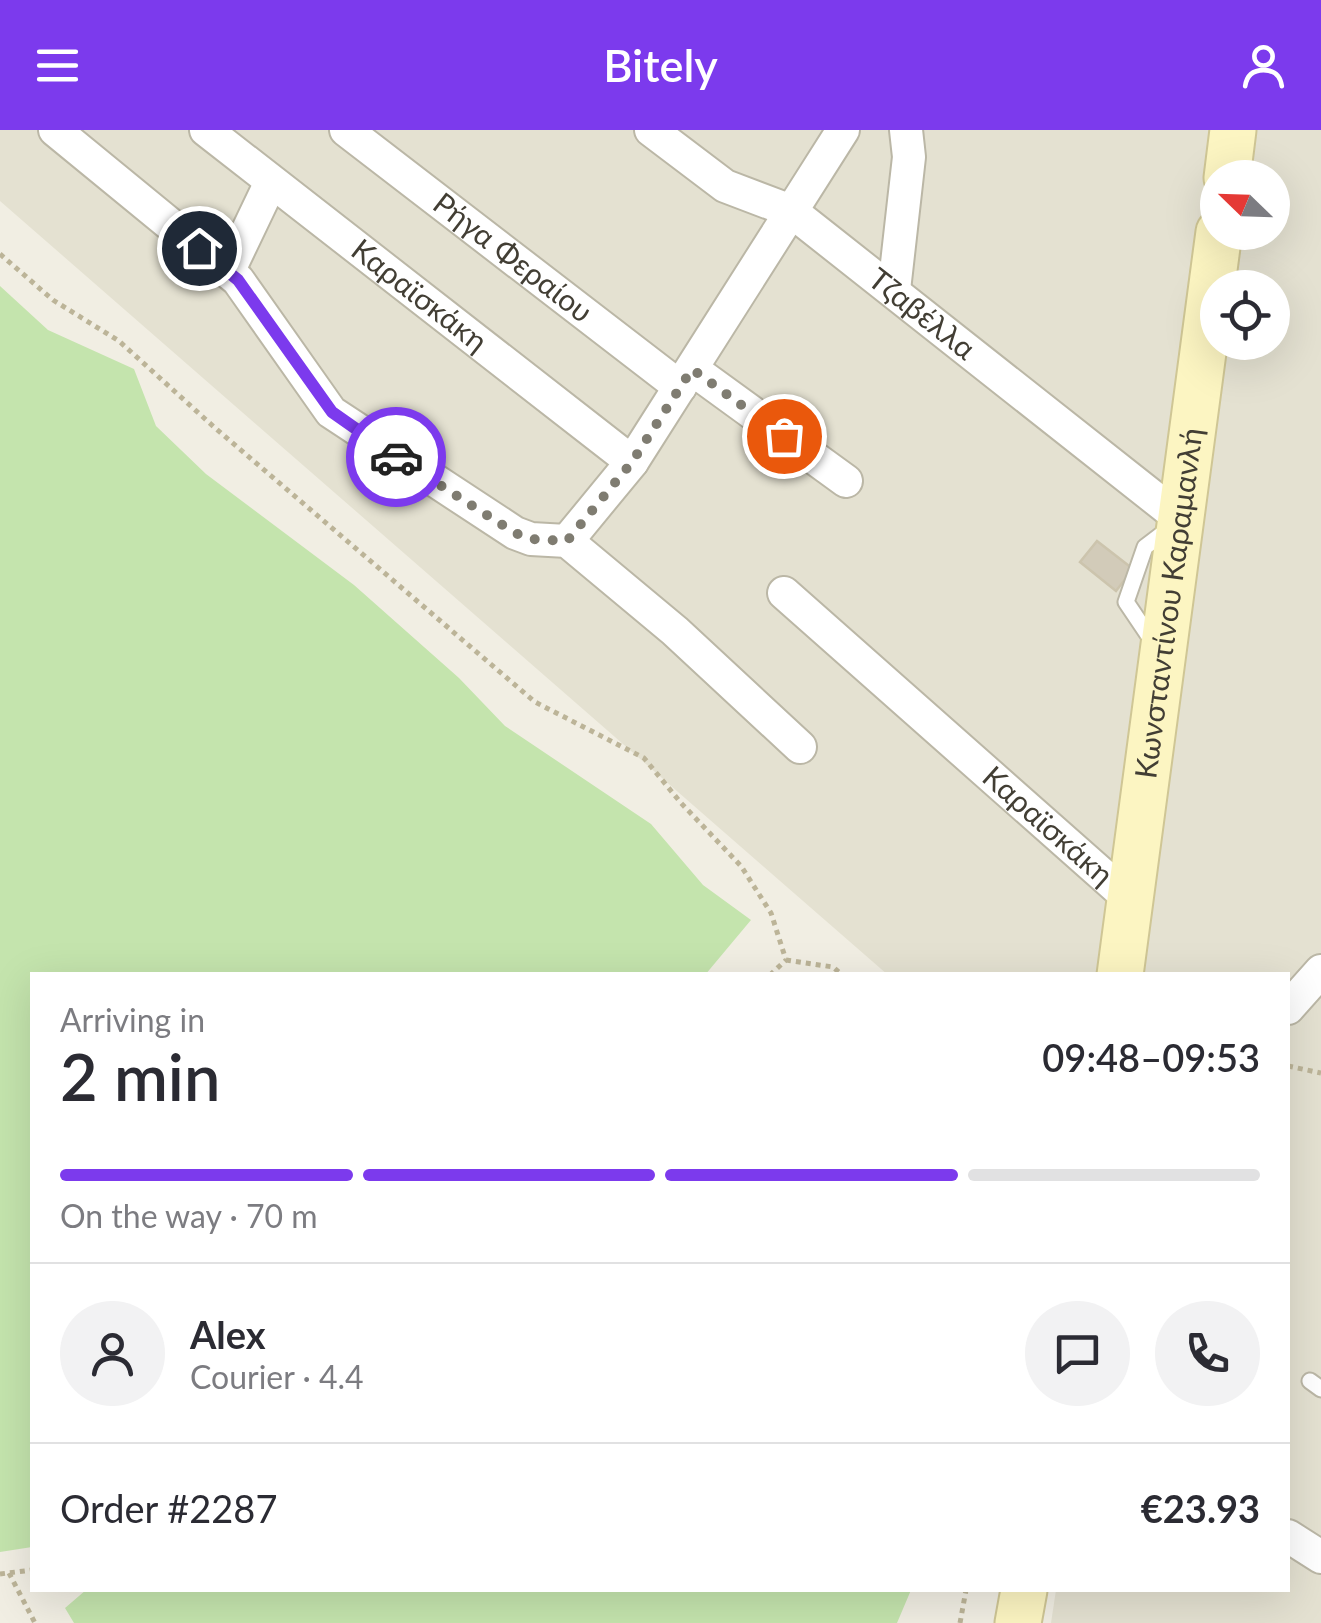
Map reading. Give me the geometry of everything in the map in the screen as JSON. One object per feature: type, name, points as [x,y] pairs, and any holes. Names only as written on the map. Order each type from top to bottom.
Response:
[{"type":"main road","points":[[1229,160],[1233,130]]},
{"type":"main road","name":"Κωνσταντίνου Καραμανλή","points":[[1120,972],[1217,250]]},
{"type":"main road","points":[[1018,1623],[1024,1592]]},
{"type":"street","points":[[55,130],[243,286],[332,412],[515,533],[531,539],[567,541],[675,631],[800,748]]},
{"type":"street","name":"Καραϊσκάκη","points":[[206,130],[632,462]]},
{"type":"street","name":"Ρήγα Φεραίου","points":[[346,130],[686,378],[846,481]]},
{"type":"street","name":"Τζαβέλλα","points":[[651,130],[725,186],[791,211],[1181,520]]},
{"type":"street","points":[[567,541],[632,462],[843,130]]},
{"type":"street","points":[[894,290],[909,157],[906,130]]},
{"type":"street","points":[[228,272],[271,182]]},
{"type":"street","name":"Καραϊσκάκη","points":[[784,594],[1131,900]]},
{"type":"street","points":[[1290,1006],[1321,971]]},
{"type":"street","points":[[1290,1537],[1321,1557]]},
{"type":"path","points":[[0,254],[53,300],[119,341],[214,428],[536,702],[644,758],[741,866],[771,913],[786,960]]},
{"type":"path","points":[[773,972],[786,960]]},
{"type":"path","points":[[786,960],[833,967],[839,972]]},
{"type":"path","points":[[1290,1066],[1321,1074]]},
{"type":"path","points":[[0,1574],[30,1570]]},
{"type":"path","points":[[9,1574],[34,1623]]},
{"type":"path","points":[[960,1623],[966,1592]]},
{"type":"shaded area","points":[[0,130],[1321,130],[1321,1623],[1051,1623],[1056,1592],[1290,1592],[1290,972],[885,972],[0,201]]},
{"type":"green space","points":[[0,286],[48,330],[134,369],[156,426],[206,474],[354,585],[459,678],[505,726],[651,824],[703,885],[751,920],[708,972],[30,972],[30,1547],[0,1552]]},
{"type":"green space","points":[[84,1592],[910,1592],[897,1623],[74,1623],[65,1608]]},
{"type":"building","points":[[1097,541],[1133,569],[1116,591],[1080,562]]},
{"type":"way so far","points":[[396,457],[515,533],[531,539],[567,541],[632,462],[692,369],[784,436]]},
{"type":"route","points":[[199,248],[238,280],[332,412],[396,457]]}]
